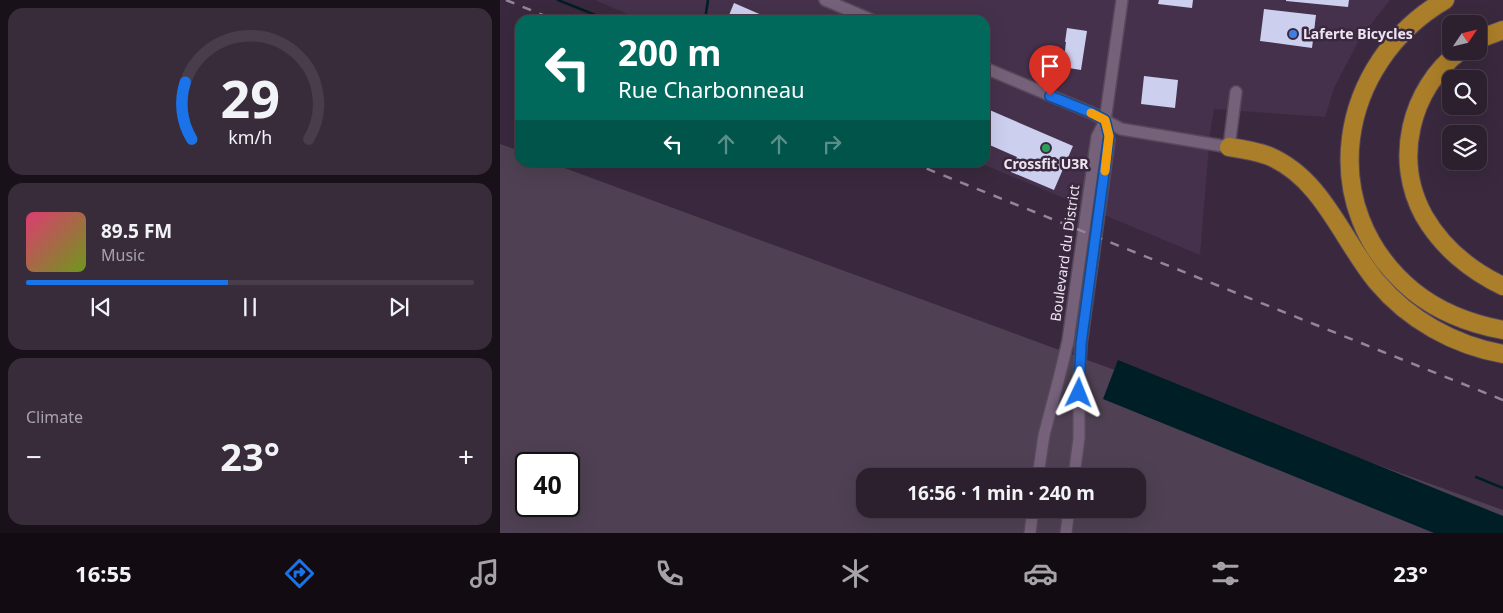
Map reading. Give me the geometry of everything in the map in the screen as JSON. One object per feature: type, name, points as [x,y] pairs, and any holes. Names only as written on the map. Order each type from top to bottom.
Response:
[{"type":"highway","points":[[1445,0],[1426,12],[1401,34],[1385,52],[1368,79],[1352,126],[1350,159],[1352,184],[1358,210],[1369,235],[1382,258],[1399,278],[1421,297],[1444,310],[1468,321],[1503,330]]},
{"type":"highway","points":[[1488,36],[1503,30]]},
{"type":"highway","points":[[1451,60],[1436,75],[1420,101],[1414,116],[1410,133],[1409,152],[1414,189],[1420,207],[1440,238],[1468,265],[1503,286]]},
{"type":"highway","points":[[1229,147],[1270,156],[1298,174],[1323,202],[1375,281],[1412,315],[1455,340],[1503,354]]},
{"type":"street","points":[[825,0],[860,15]]},
{"type":"street","points":[[1105,120],[1122,0]]},
{"type":"street","points":[[990,70],[1092,113],[1124,130],[1229,147],[1236,92]]},
{"type":"street","name":"Boulevard du District","points":[[1039,468],[1044,434],[1060,378],[1069,334],[1098,134],[1105,120]]},
{"type":"street","name":"Boulevard du District","points":[[1075,468],[1079,438],[1081,344],[1109,140],[1105,120]]},
{"type":"street","points":[[1030,533],[1032,518]]},
{"type":"street","points":[[1066,533],[1068,518]]},
{"type":"shaded area","points":[[595,0],[1390,0],[1360,38],[1334,88],[1325,117],[1214,109],[1210,134],[1200,255],[990,167],[990,15],[630,15]]},
{"type":"shaded area","points":[[500,144],[515,149],[515,167],[562,167],[1051,347],[1503,510],[1503,533],[500,533]]},
{"type":"water","points":[[1118,360],[1503,516],[1503,533],[1434,533],[1103,399]]},
{"type":"building","points":[[1159,0],[1193,0],[1192,8],[1158,4]]},
{"type":"building","points":[[1286,0],[1349,0],[1348,7]]},
{"type":"building","points":[[734,3],[762,15],[729,15]]},
{"type":"building","points":[[1264,9],[1316,15],[1312,48],[1260,41]]},
{"type":"building","points":[[1067,28],[1087,31],[1081,70],[1063,67]]},
{"type":"building","points":[[1144,76],[1178,80],[1175,108],[1141,104]]},
{"type":"building","points":[[990,110],[1073,146],[1054,190],[1011,172],[1017,157],[990,145]]},
{"type":"waterway","points":[[558,0],[596,15]]},
{"type":"waterway","points":[[706,15],[708,0]]},
{"type":"waterway","points":[[1476,477],[1503,488]]},
{"type":"railway","points":[[506,0],[543,15]]},
{"type":"railway","points":[[922,167],[1503,400]]},
{"type":"slow traffic","points":[[1091,113],[1105,120],[1109,136],[1105,171]]},
{"type":"place","name":"Laferte Bicycles","points":[[1293,34]]},
{"type":"place","name":"Crossfit U3R","points":[[1046,148]]},
{"type":"route","points":[[1050,96],[1105,120],[1109,136],[1081,344],[1079,393]]}]
